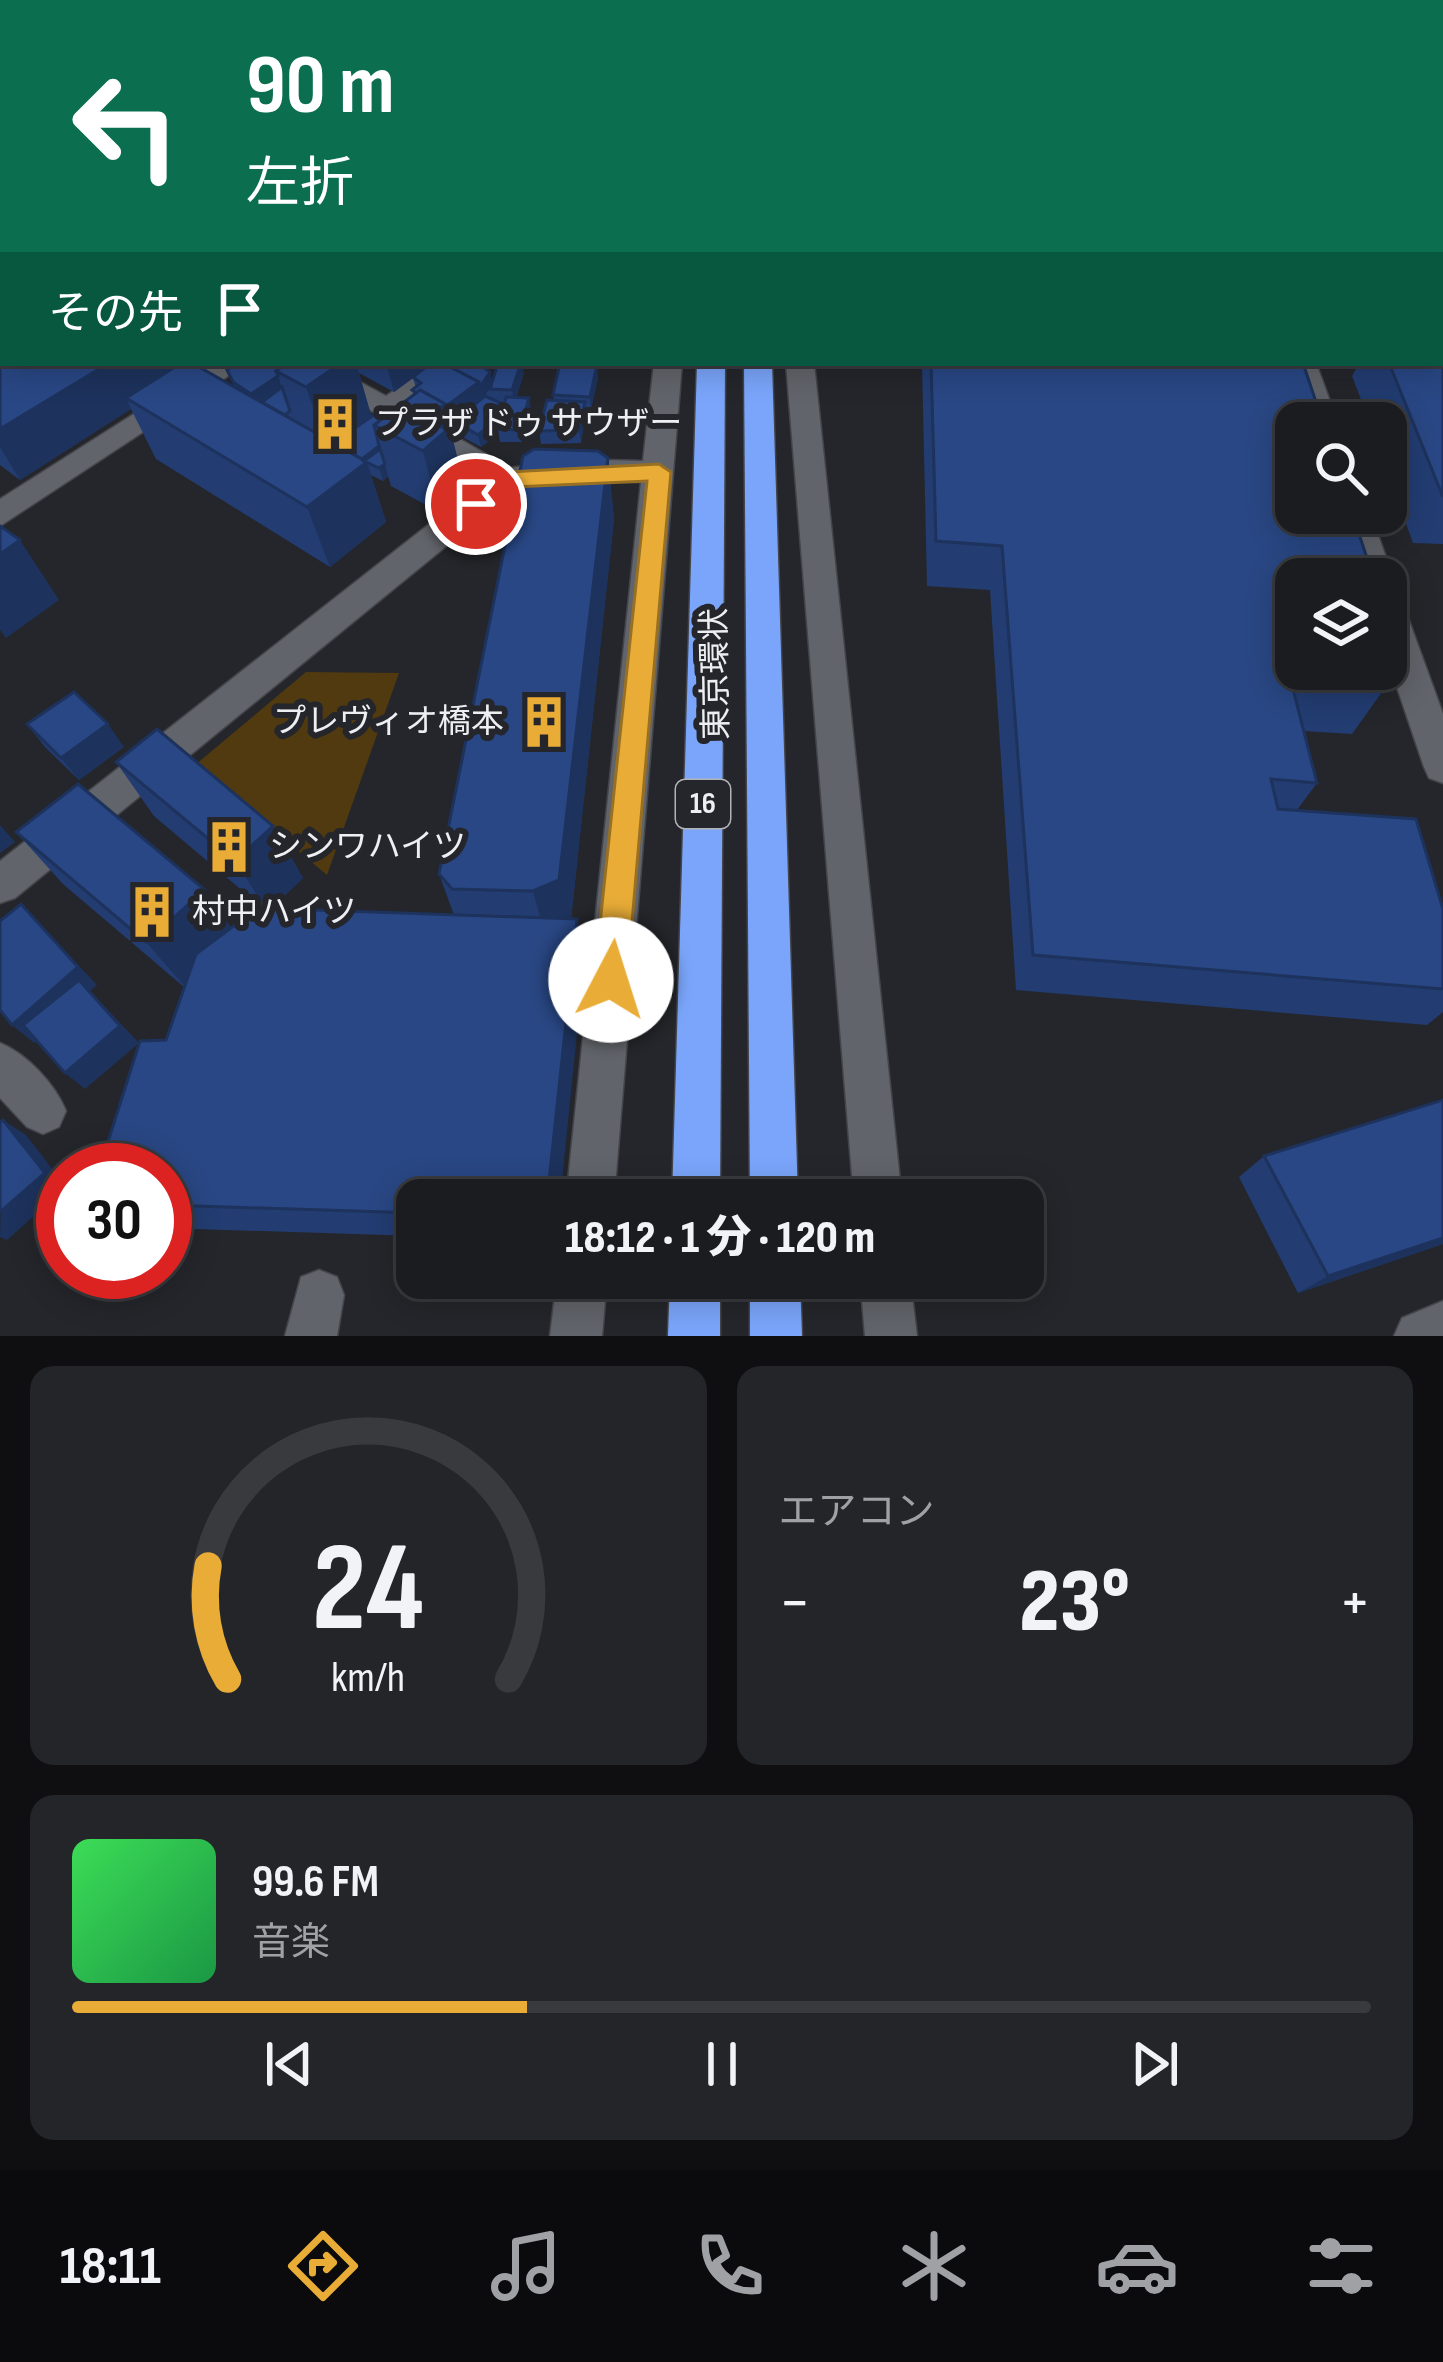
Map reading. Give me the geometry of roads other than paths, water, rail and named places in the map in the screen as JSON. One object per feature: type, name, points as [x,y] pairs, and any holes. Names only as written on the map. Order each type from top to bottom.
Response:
[{"type":"highway","name":"東京環状","points":[[696,1179],[711,366]]},
{"type":"highway","name":"東京環状","points":[[758,366],[774,1179]]},
{"type":"highway","points":[[694,1336],[695,1299]]},
{"type":"highway","points":[[776,1299],[776,1336]]},
{"type":"street","points":[[0,514],[229,366]]},
{"type":"street","points":[[308,366],[506,480]]},
{"type":"street","points":[[387,410],[449,366]]},
{"type":"street","points":[[592,1179],[668,366]]},
{"type":"street","points":[[800,366],[876,1179]]},
{"type":"street","points":[[1303,366],[1316,402]]},
{"type":"street","points":[[0,885],[506,480],[570,470],[659,472]]},
{"type":"street","points":[[1407,664],[1443,767]]},
{"type":"street","points":[[0,1066],[43,1111]]},
{"type":"street","points":[[576,1336],[580,1299]]},
{"type":"street","points":[[887,1299],[891,1336]]},
{"type":"street","points":[[1420,1336],[1443,1327]]},
{"type":"place","name":"プラザ ドゥ サウザー","points":[[335,424]]},
{"type":"place","name":"プレヴィオ橋本","points":[[544,722]]},
{"type":"place","name":"シンワハイツ","points":[[229,847]]},
{"type":"place","name":"村中ハイツ","points":[[152,912]]}]
